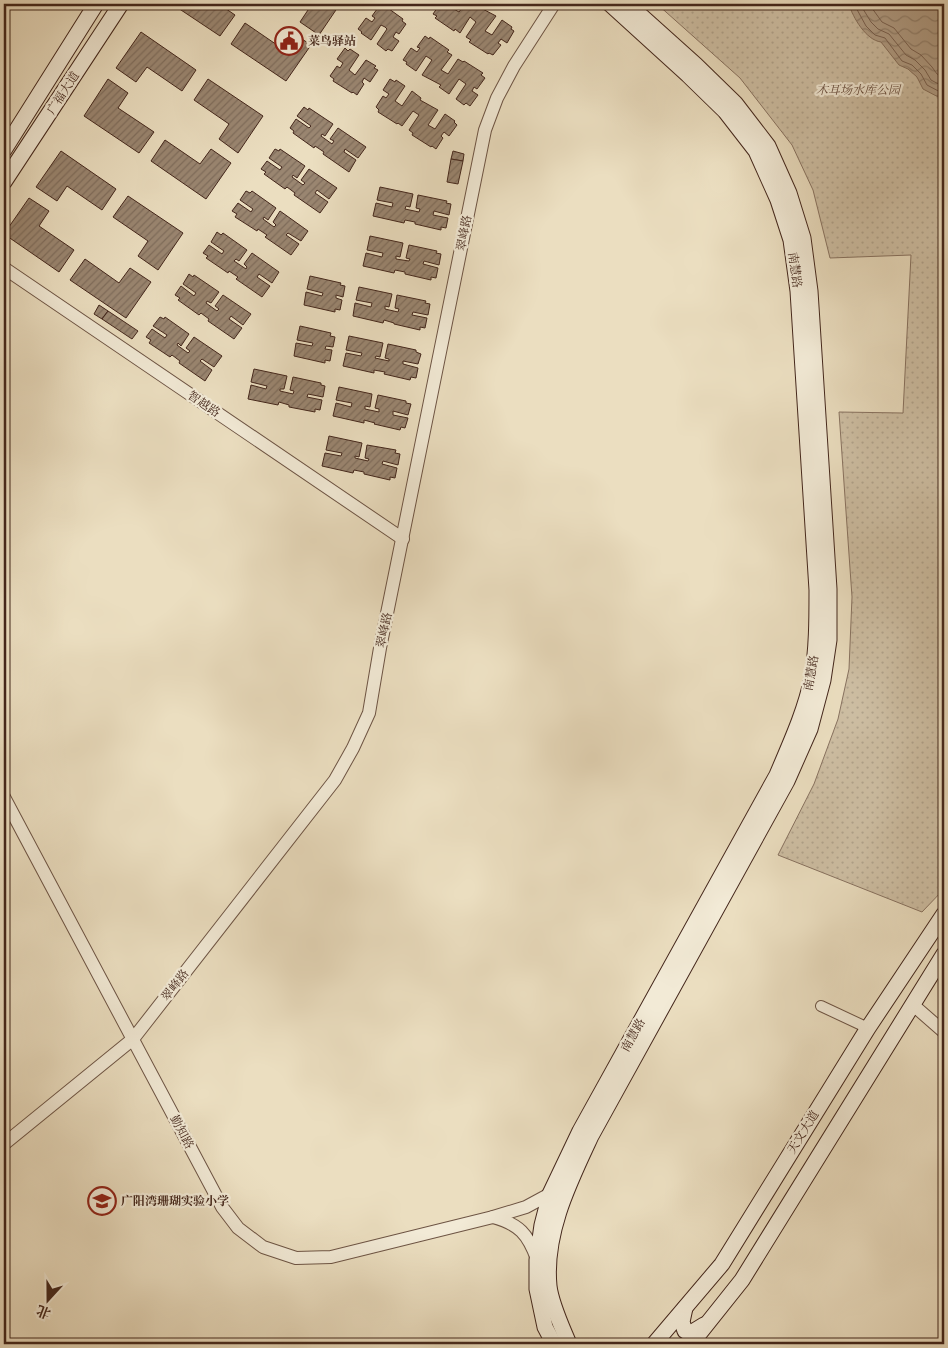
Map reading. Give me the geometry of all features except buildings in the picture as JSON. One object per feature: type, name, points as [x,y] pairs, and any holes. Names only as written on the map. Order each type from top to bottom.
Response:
[{"type":"main road","name":"广福大道","points":[[4,150],[96,4]]},
{"type":"main road","name":"广福大道","points":[[4,182],[121,4]]},
{"type":"main road","name":"南慧路","points":[[554,1344],[545,1327],[537,1289],[537,1260],[542,1225],[550,1194],[580,1131],[777,775],[798,724],[812,679],[816,639],[817,590],[798,291],[791,240],[778,200],[756,151],[725,111],[610,4]]},
{"type":"main road","name":"南慧路","points":[[569,1344],[549,1288],[549,1262],[554,1229],[563,1197],[591,1136],[787,781],[810,729],[823,680],[829,640],[829,589],[810,291],[803,238],[792,202],[768,146],[735,103],[628,4]]},
{"type":"main road","name":"天文大道","points":[[654,1344],[722,1264],[868,1028],[944,914]]},
{"type":"main road","name":"天文大道","points":[[691,1344],[742,1280],[944,954]]},
{"type":"main road","points":[[685,1308],[682,1322],[685,1331],[695,1332],[706,1324]]},
{"type":"main road","points":[[545,1327],[550,1344]]},
{"type":"main road","points":[[646,1344],[667,1330]]},
{"type":"street","name":"翠峰路","points":[[4,1144],[133,1039],[335,780],[353,748],[369,713],[485,130],[497,98],[514,66],[554,4]]},
{"type":"street","name":"智越路","points":[[4,268],[403,539]]},
{"type":"street","name":"勤知路","points":[[4,797],[222,1207],[238,1228],[263,1247],[296,1258],[331,1258],[492,1218],[526,1207],[550,1194]]},
{"type":"street","points":[[912,1004],[944,1032]]},
{"type":"street","points":[[821,1006],[868,1028]]},
{"type":"street","points":[[492,1218],[517,1227],[531,1241],[537,1260]]},
{"type":"green space","name":"木耳场水库公园","points":[[657,4],[944,4],[944,889],[922,912],[778,855],[814,784],[838,719],[849,669],[852,597],[839,412],[903,413],[911,255],[830,258],[813,190],[792,145],[740,78]]},
{"type":"water","points":[[849,4],[944,4],[944,100],[923,89],[917,77],[908,69],[899,65],[881,42],[865,33],[857,22]]},
{"type":"place","name":"菜鸟驿站","points":[[289,41]]},
{"type":"place","name":"广阳湾珊瑚实验小学","points":[[102,1201]]}]
